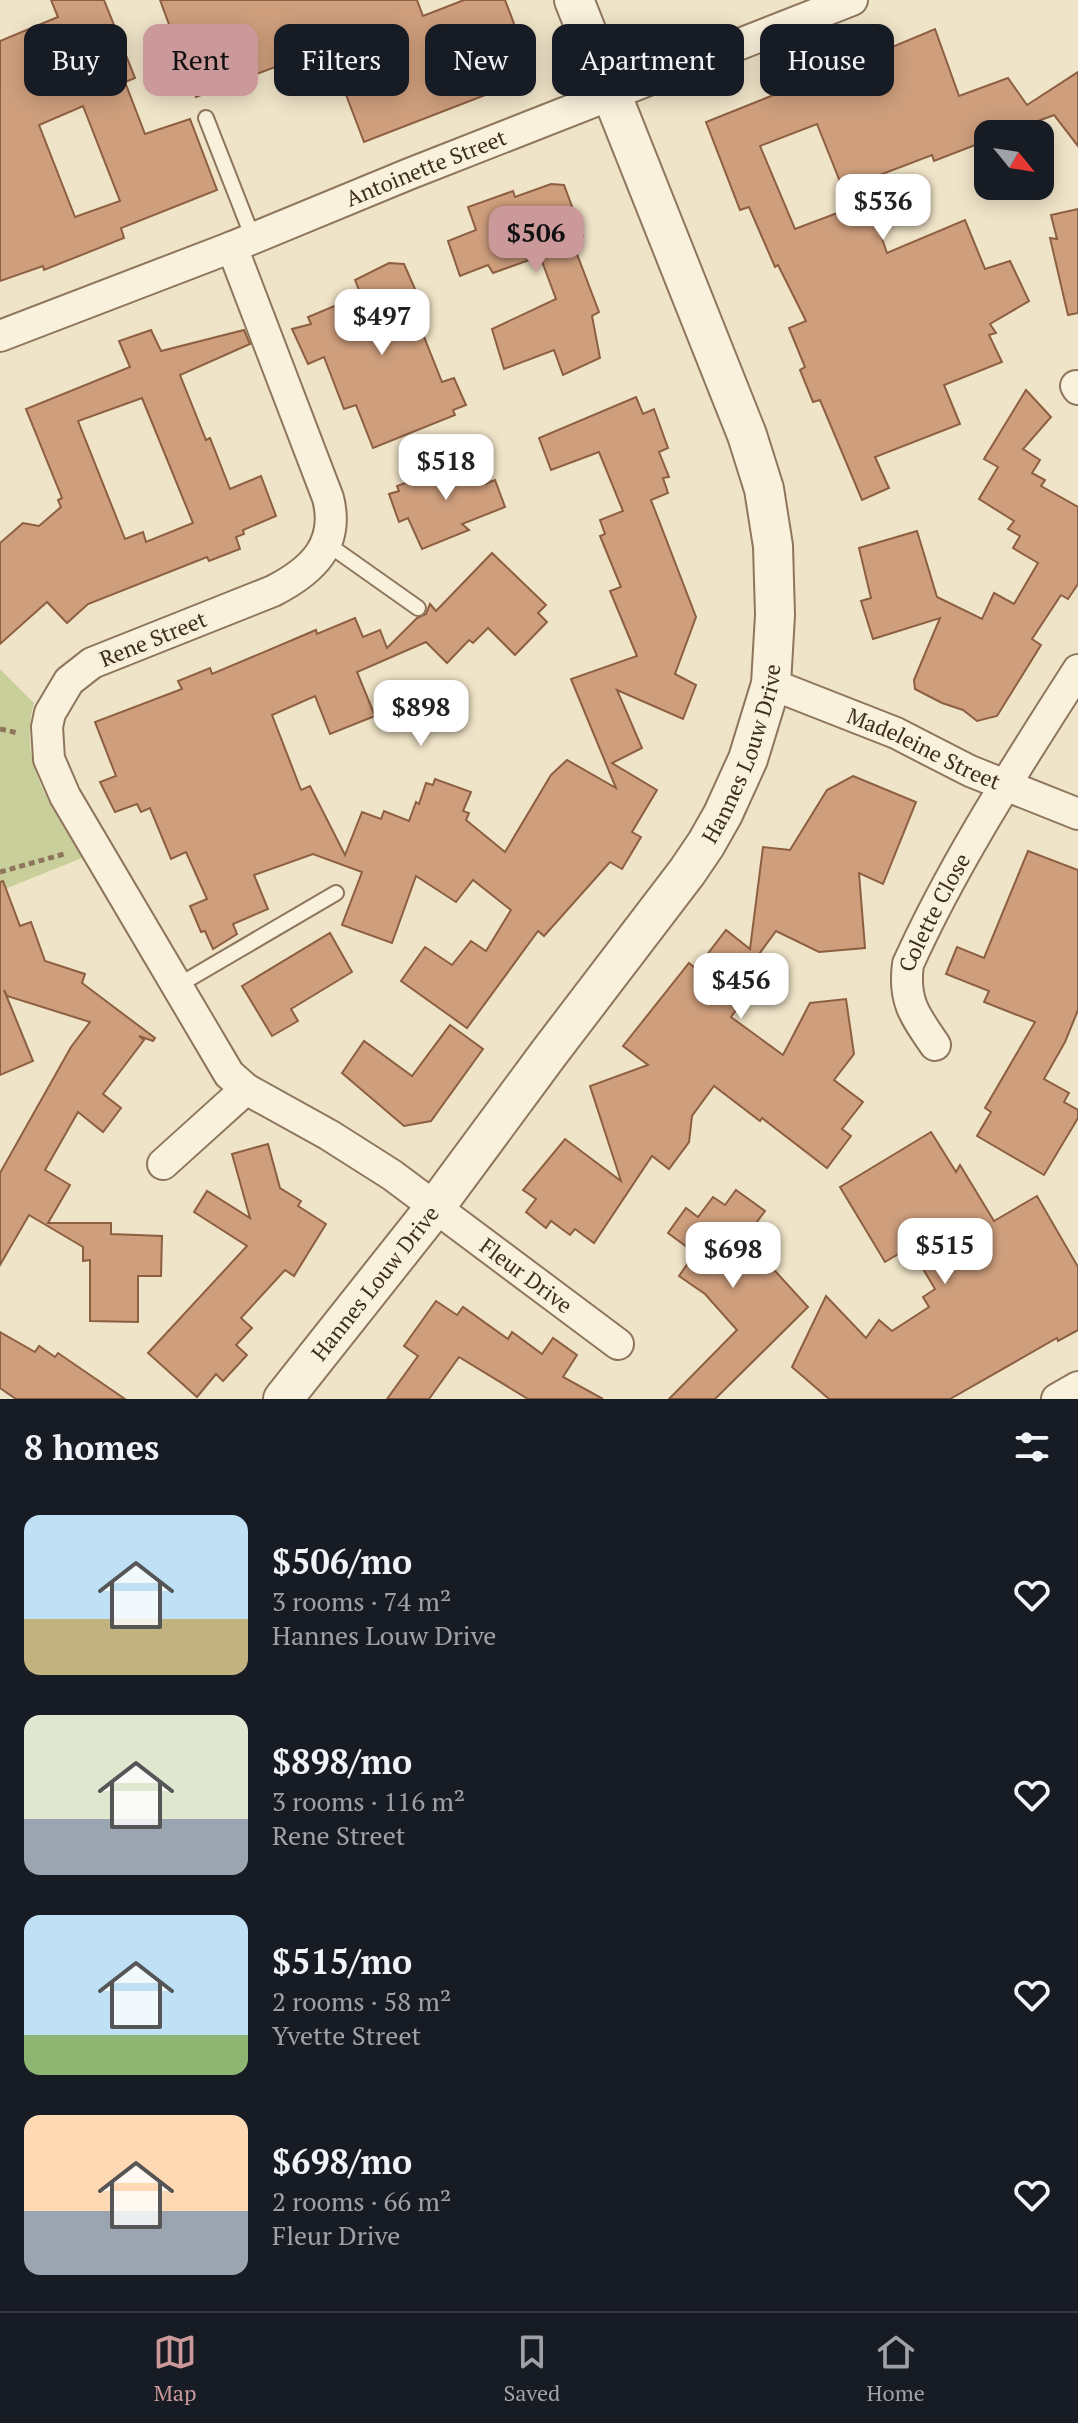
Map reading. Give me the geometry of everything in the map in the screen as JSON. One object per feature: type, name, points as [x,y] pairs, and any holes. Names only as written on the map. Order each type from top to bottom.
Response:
[{"type":"street","name":"Hannes Louw Drive","points":[[574,0],[584,24]]},
{"type":"street","name":"Antoinette Street","points":[[744,42],[852,0]]},
{"type":"street","name":"Antoinette Street","points":[[0,336],[607,96]]},
{"type":"street","name":"Hannes Louw Drive","points":[[283,1399],[436,1206],[706,844],[748,759],[771,684],[775,580],[768,507],[759,471],[613,96]]},
{"type":"street","points":[[242,242],[328,498],[331,521],[326,543]]},
{"type":"street","name":"Rene Street","points":[[326,543],[313,564],[291,582],[79,671],[62,689],[50,713],[47,727],[49,759],[65,796],[91,842],[229,1074],[246,1089],[357,1152],[436,1206]]},
{"type":"street","name":"Colette Close","points":[[935,1045],[909,1003],[908,964],[940,897],[1005,785],[1078,670]]},
{"type":"street","name":"Madeleine Street","points":[[771,684],[896,733],[970,771],[1078,814]]},
{"type":"street","points":[[163,1164],[246,1089]]},
{"type":"street","name":"Fleur Drive","points":[[436,1206],[618,1344]]},
{"type":"street","points":[[1057,1399],[1078,1387]]},
{"type":"lane","points":[[206,118],[242,242]]},
{"type":"lane","points":[[326,543],[418,608]]},
{"type":"lane","points":[[177,986],[336,893]]},
{"type":"path","points":[[0,872],[59,857],[91,842]]},
{"type":"green space","points":[[0,669],[34,703],[30,746],[34,766],[50,803],[82,858],[0,891]]},
{"type":"building","points":[[51,0],[104,0],[114,24],[41,24],[58,17]]},
{"type":"building","points":[[160,0],[417,0],[423,16],[464,0],[505,0],[514,24],[425,24],[425,96],[482,96],[364,142],[347,96],[409,96],[409,24],[274,24],[274,67],[258,73],[258,24],[169,24]]},
{"type":"building","points":[[935,29],[959,96],[1008,78],[1027,105],[1078,72],[1078,146],[1054,115],[1041,120],[974,120],[974,145],[934,161],[932,155],[843,189],[817,124],[760,146],[795,229],[869,201],[887,253],[965,220],[985,269],[1010,261],[1029,301],[990,324],[996,333],[989,335],[1002,362],[944,385],[960,424],[875,457],[889,488],[862,500],[820,400],[813,402],[800,370],[805,367],[789,328],[806,321],[778,265],[775,267],[749,207],[740,210],[706,122],[771,96],[894,96],[894,46]]},
{"type":"building","points":[[24,31],[24,96],[127,96],[127,87],[145,134],[190,119],[217,190],[121,228],[124,238],[44,270],[43,266],[0,281],[0,41]],"holes":[[[83,106],[120,201],[75,217],[39,125]]]},
{"type":"building","points":[[127,58],[135,78],[127,81]]},
{"type":"building","points":[[551,184],[564,185],[583,236],[572,241],[599,312],[592,316],[600,358],[563,375],[554,350],[504,369],[492,329],[556,299],[540,256],[493,273],[488,265],[460,276],[448,241],[476,230],[468,207],[513,191],[515,197]]},
{"type":"building","points":[[1078,209],[1078,313],[1068,315],[1050,238],[1057,239],[1051,215]]},
{"type":"building","points":[[389,263],[404,264],[422,305],[413,309],[442,382],[454,378],[466,405],[453,410],[455,415],[373,448],[356,405],[344,409],[324,357],[308,364],[292,329],[311,324],[308,317],[361,295],[355,280]]},
{"type":"building","points":[[151,330],[161,351],[244,330],[250,344],[180,375],[230,489],[261,476],[276,516],[243,530],[244,534],[236,537],[240,549],[209,561],[207,557],[88,604],[67,623],[47,602],[0,644],[0,543],[23,523],[39,526],[61,507],[58,500],[62,498],[26,409],[130,367],[119,341]],"holes":[[[142,398],[193,523],[146,542],[143,532],[125,539],[78,421]]]},
{"type":"building","points":[[1026,390],[1051,417],[1023,449],[1040,460],[1032,473],[1045,480],[1041,486],[1078,507],[1078,584],[1068,599],[1061,595],[1032,639],[1041,645],[997,716],[977,721],[963,710],[915,689],[914,680],[940,618],[873,639],[861,601],[871,598],[859,548],[917,531],[937,597],[982,619],[994,593],[1014,604],[1038,563],[1013,548],[1020,536],[1008,529],[1014,521],[979,499],[998,467],[984,459]]},
{"type":"building","points":[[636,397],[643,414],[654,409],[668,448],[659,452],[669,477],[663,478],[668,493],[651,500],[696,617],[675,674],[696,685],[683,719],[617,690],[642,748],[612,763],[657,790],[632,832],[641,837],[622,869],[610,862],[544,936],[538,931],[467,1028],[401,981],[425,947],[452,965],[471,941],[486,951],[511,910],[473,880],[456,902],[416,876],[392,943],[342,925],[362,872],[313,854],[254,875],[268,909],[233,924],[237,934],[213,949],[205,931],[201,932],[190,906],[207,899],[186,852],[171,859],[150,808],[141,812],[137,804],[115,812],[100,782],[116,776],[95,722],[182,689],[178,681],[210,668],[212,674],[316,630],[317,634],[355,618],[363,637],[380,630],[387,648],[417,618],[426,614],[430,604],[436,611],[492,553],[546,605],[538,613],[547,622],[515,655],[488,628],[473,643],[469,640],[447,663],[426,642],[357,672],[375,716],[330,734],[315,696],[272,715],[301,790],[310,786],[345,855],[362,812],[381,819],[384,811],[409,821],[426,783],[433,785],[435,779],[471,792],[463,811],[469,813],[466,820],[505,852],[551,775],[567,760],[616,788],[571,679],[637,656],[610,591],[621,587],[600,536],[605,534],[600,520],[623,511],[599,452],[551,470],[539,438]]},
{"type":"building","points":[[476,457],[485,484],[495,480],[505,507],[462,524],[469,530],[422,549],[408,518],[399,522],[389,494],[399,491],[397,486]]},
{"type":"building","points":[[853,776],[916,802],[883,884],[859,873],[865,948],[819,952],[776,931],[745,973],[757,982],[731,1017],[783,1055],[810,1003],[846,999],[854,1054],[834,1080],[863,1102],[842,1129],[851,1136],[827,1168],[714,1086],[692,1116],[689,1142],[669,1169],[652,1156],[594,1243],[575,1229],[570,1235],[551,1221],[546,1228],[526,1212],[536,1199],[523,1190],[565,1139],[621,1181],[590,1086],[648,1065],[623,1046],[689,963],[696,969],[726,930],[750,949],[763,847],[790,850],[827,790]]},
{"type":"building","points":[[1028,851],[1078,870],[1078,1010],[1065,1042],[1044,1079],[1069,1093],[1064,1102],[1078,1110],[1078,1118],[1044,1175],[977,1136],[991,1112],[985,1108],[1035,1022],[984,1002],[989,991],[946,974],[957,947],[984,958]]},
{"type":"building","points":[[3,881],[20,926],[31,922],[45,961],[85,974],[82,983],[155,1038],[153,1041],[139,1036],[144,1040],[103,1094],[121,1108],[103,1132],[78,1112],[45,1170],[70,1185],[48,1223],[111,1223],[111,1234],[162,1236],[161,1276],[138,1276],[138,1322],[90,1321],[90,1260],[83,1261],[83,1247],[29,1215],[0,1265],[0,1173],[71,1047],[90,1022],[7,996],[4,990],[33,1061],[0,1075],[0,882]]},
{"type":"building","points":[[330,933],[352,972],[291,1009],[298,1021],[272,1036],[242,986]]},
{"type":"building","points":[[450,1025],[483,1049],[431,1121],[404,1126],[342,1073],[364,1041],[412,1076]]},
{"type":"building","points":[[931,1132],[956,1172],[960,1165],[994,1221],[1037,1196],[1078,1267],[1078,1330],[1058,1341],[1057,1338],[950,1399],[829,1399],[792,1367],[826,1296],[866,1338],[879,1320],[892,1331],[929,1307],[923,1297],[935,1289],[910,1247],[885,1262],[840,1187]]},
{"type":"building","points":[[268,1144],[280,1188],[301,1201],[298,1206],[326,1224],[294,1276],[285,1270],[241,1318],[252,1328],[236,1345],[247,1355],[223,1381],[216,1374],[197,1397],[148,1353],[247,1246],[194,1212],[207,1191],[250,1218],[232,1154]]},
{"type":"building","points":[[736,1190],[765,1211],[745,1238],[808,1307],[715,1399],[669,1399],[737,1330],[705,1294],[679,1276],[695,1253],[668,1233],[686,1208],[698,1217],[713,1197],[725,1205]]},
{"type":"building","points":[[436,1301],[457,1315],[463,1307],[508,1339],[512,1332],[542,1354],[553,1338],[577,1355],[563,1377],[603,1399],[528,1399],[459,1357],[429,1399],[387,1399],[418,1356],[404,1346]]},
{"type":"building","points":[[0,1332],[35,1352],[39,1346],[55,1357],[58,1353],[125,1399],[16,1399],[0,1388]]}]
